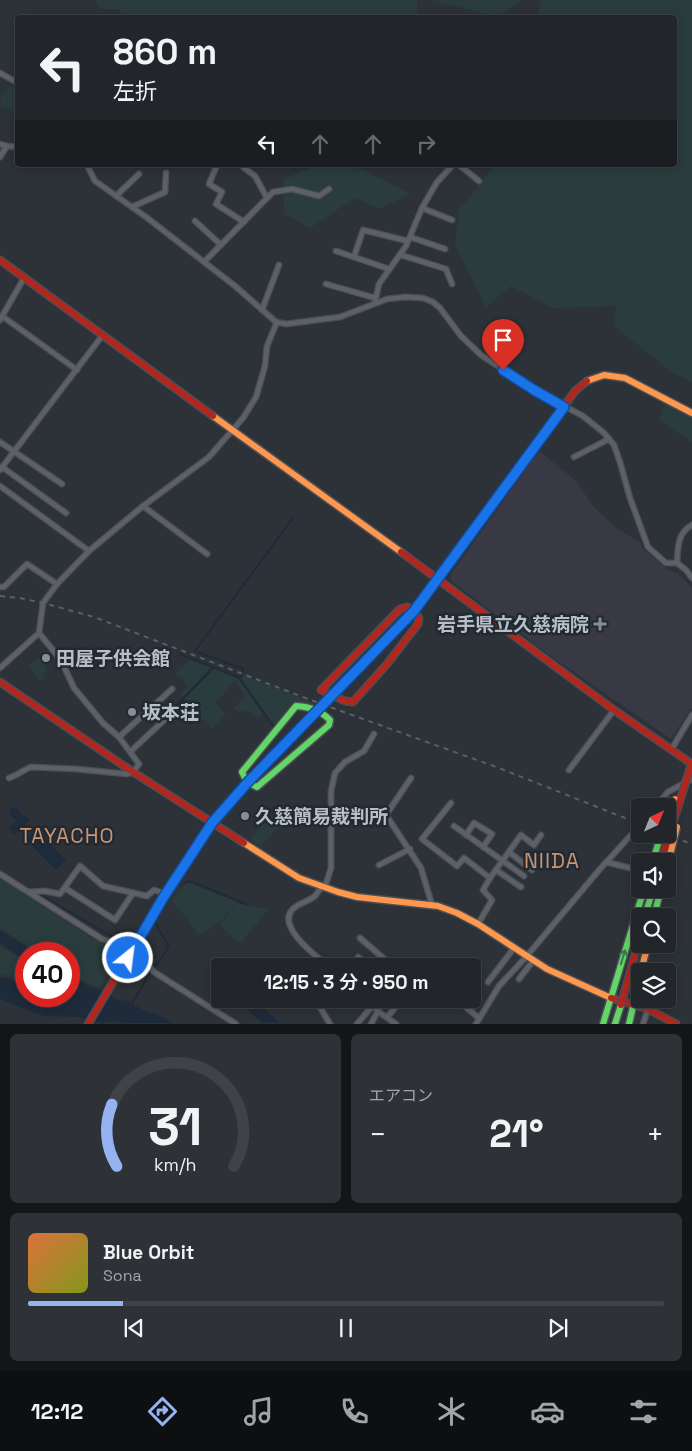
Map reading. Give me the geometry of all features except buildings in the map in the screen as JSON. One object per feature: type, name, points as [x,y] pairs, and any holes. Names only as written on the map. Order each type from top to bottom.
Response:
[{"type":"main road","points":[[0,260],[438,579],[614,710],[692,763]]},
{"type":"main road","points":[[88,1024],[166,894],[212,823],[250,780],[413,612],[575,391],[594,376],[609,375],[625,378],[692,413]]},
{"type":"main road","points":[[407,607],[413,612],[419,618],[418,624],[387,664],[353,702],[344,701],[322,690],[400,609],[407,607]]},
{"type":"main road","points":[[0,682],[134,772],[299,878],[357,897],[432,905],[457,913],[478,924],[547,970],[631,1005]]},
{"type":"main road","points":[[296,706],[313,708],[325,714],[330,720],[329,725],[257,787],[250,780],[243,777],[242,772],[296,706]]},
{"type":"main road","points":[[676,798],[692,763]]},
{"type":"main road","points":[[664,853],[692,763]]},
{"type":"main road","points":[[670,853],[692,763]]},
{"type":"main road","points":[[603,1024],[641,898]]},
{"type":"main road","points":[[616,1024],[635,953]]},
{"type":"main road","points":[[629,1024],[633,1008]]},
{"type":"main road","points":[[643,1008],[676,1024]]},
{"type":"street","points":[[0,73],[15,81]]},
{"type":"street","points":[[0,144],[15,147]]},
{"type":"street","points":[[0,157],[7,146]]},
{"type":"street","points":[[88,167],[95,181],[235,286],[277,322],[286,324],[340,317],[375,300],[388,298],[423,298],[433,302],[440,308],[461,336],[481,356],[534,390],[592,422],[609,439],[614,445],[630,498],[648,547],[666,563],[677,563],[692,578]]},
{"type":"street","points":[[216,167],[208,184],[222,192],[216,204],[244,222]]},
{"type":"street","points":[[375,300],[379,284],[401,255],[422,208],[437,182],[450,167]]},
{"type":"street","points":[[462,167],[479,181]]},
{"type":"street","points":[[244,168],[255,176],[267,198]]},
{"type":"street","points":[[132,207],[165,192],[166,173]]},
{"type":"street","points":[[116,196],[139,174]]},
{"type":"street","points":[[204,262],[272,192],[292,189],[320,196],[329,189]]},
{"type":"street","points":[[422,208],[452,220]]},
{"type":"street","points":[[195,222],[221,245]]},
{"type":"street","points":[[354,258],[363,230],[446,249]]},
{"type":"street","points":[[336,252],[389,269]]},
{"type":"street","points":[[401,255],[446,269],[452,284]]},
{"type":"street","points":[[262,310],[278,265]]},
{"type":"street","points":[[24,278],[1,318],[76,370]]},
{"type":"street","points":[[326,284],[375,300]]},
{"type":"street","points":[[0,668],[39,633],[43,602],[57,584],[89,551],[143,506],[209,457],[243,418],[256,397],[267,346],[277,322]]},
{"type":"street","points":[[66,513],[1,468],[102,336]]},
{"type":"street","points":[[574,458],[609,439]]},
{"type":"street","points":[[0,442],[62,484]]},
{"type":"street","points":[[0,486],[89,551]]},
{"type":"street","points":[[143,506],[207,554]]},
{"type":"street","points":[[677,563],[680,538],[686,528],[692,525]]},
{"type":"street","points":[[0,587],[4,587],[27,564],[57,584]]},
{"type":"street","points":[[9,778],[31,767],[127,774],[134,772],[139,764],[131,751],[103,723],[74,688],[61,660],[39,633]]},
{"type":"street","points":[[119,737],[172,689]]},
{"type":"street","points":[[569,770],[614,710]]},
{"type":"street","points":[[131,751],[172,712]]},
{"type":"street","points":[[672,750],[692,715]]},
{"type":"street","points":[[319,958],[294,935],[288,918],[292,909],[314,897],[324,887],[331,868],[331,791],[335,773],[345,762],[364,750],[374,734]]},
{"type":"street","points":[[411,778],[386,815],[421,868],[432,905]]},
{"type":"street","points":[[663,798],[668,792],[692,779]]},
{"type":"street","points":[[451,803],[422,840],[457,866],[464,858],[490,878]]},
{"type":"street","points":[[466,835],[474,822],[492,834],[483,847]]},
{"type":"street","points":[[454,826],[524,876]]},
{"type":"street","points":[[478,924],[492,900],[484,890],[490,878],[521,835],[534,845],[542,835]]},
{"type":"street","points":[[519,980],[530,959],[606,862],[631,835]]},
{"type":"street","points":[[378,865],[410,849]]},
{"type":"street","points":[[509,852],[532,870]]},
{"type":"street","points":[[606,862],[631,868]]},
{"type":"street","points":[[27,892],[45,891],[60,894],[80,866],[103,886],[147,896],[154,890],[166,894]]},
{"type":"street","points":[[496,870],[520,887]]},
{"type":"street","points":[[0,874],[102,939],[120,945],[129,955],[141,958],[154,972],[236,1024]]},
{"type":"street","points":[[65,888],[115,920],[133,893]]},
{"type":"street","points":[[360,938],[383,958]]},
{"type":"street","points":[[488,982],[514,948]]},
{"type":"street","points":[[476,1024],[499,986],[530,959]]},
{"type":"street","points":[[320,1008],[330,1024]]},
{"type":"street","points":[[376,1008],[396,1024]]},
{"type":"street","points":[[357,1024],[376,1008]]},
{"type":"street","points":[[371,1024],[376,1008]]},
{"type":"street","points":[[387,1018],[395,1008]]},
{"type":"street","points":[[467,1008],[480,1018]]},
{"type":"street","points":[[643,1024],[648,1009]]},
{"type":"shaded area","points":[[95,0],[417,0],[418,15],[122,15],[119,9],[101,9]]},
{"type":"shaded area","points":[[432,0],[521,0],[502,15],[491,15]]},
{"type":"shaded area","points":[[540,0],[692,0],[692,382],[673,373],[614,326],[616,306],[553,308],[511,286],[486,307],[455,244],[459,210],[492,167],[677,167],[677,15],[538,15]]},
{"type":"shaded area","points":[[10,84],[15,87],[15,113],[0,105],[1,98]]},
{"type":"shaded area","points":[[313,167],[361,169],[411,194],[379,209],[355,198],[310,228],[284,214],[283,179]]},
{"type":"shaded area","points":[[667,395],[692,409],[692,442],[659,420]]},
{"type":"shaded area","name":"岩手県立久慈病院","points":[[539,451],[575,480],[593,506],[616,528],[640,542],[642,548],[670,571],[677,573],[692,588],[692,707],[671,739],[555,659],[451,581],[451,574]]},
{"type":"shaded area","points":[[39,658],[48,670],[43,674],[45,677],[40,681],[29,665]]},
{"type":"shaded area","points":[[190,660],[211,667],[183,697],[180,694],[187,687],[183,679],[175,674]]},
{"type":"shaded area","points":[[214,669],[238,678],[215,703],[226,714],[213,729],[200,716],[194,721],[188,714],[193,706],[185,699]]},
{"type":"shaded area","points":[[243,675],[314,703],[312,705],[300,703],[295,705],[286,711],[274,725],[241,679]]},
{"type":"shaded area","points":[[239,679],[263,714],[258,718],[251,711],[240,712],[234,708],[245,696],[236,682]]},
{"type":"shaded area","points":[[275,812],[284,820],[261,846],[250,839]]},
{"type":"shaded area","points":[[0,878],[92,938],[122,951],[99,988],[80,979],[80,942],[22,942],[0,928]]},
{"type":"shaded area","points":[[187,882],[237,902],[220,923],[214,924],[209,930],[199,935],[171,901]]},
{"type":"shaded area","points":[[237,903],[250,907],[269,908],[241,943],[220,925]]},
{"type":"shaded area","points":[[0,946],[15,955],[15,977],[0,974]]},
{"type":"water","points":[[15,807],[29,821],[14,834],[10,831],[9,827],[17,821],[9,814],[10,809]]},
{"type":"water","points":[[36,831],[66,860],[56,870],[26,840]]},
{"type":"water","points":[[0,930],[19,942],[15,942],[15,953],[0,943]]},
{"type":"water","points":[[0,977],[15,980],[15,1005],[0,999]]},
{"type":"water","points":[[80,981],[118,1000],[129,1001],[141,1009],[155,1013],[173,1023],[124,1023],[118,1021],[101,1023],[79,1017],[46,1016],[20,1007],[80,1007]]},
{"type":"water","points":[[246,1008],[263,1008],[280,1023],[262,1023]]},
{"type":"waterway","points":[[243,672],[243,669],[195,651],[292,519]]},
{"type":"waterway","points":[[180,654],[240,678]]},
{"type":"waterway","points":[[172,710],[214,667]]},
{"type":"waterway","points":[[242,675],[240,679],[273,726]]},
{"type":"waterway","points":[[184,883],[190,881],[246,904]]},
{"type":"waterway","points":[[39,894],[125,944]]},
{"type":"waterway","points":[[132,1004],[148,976],[169,947],[156,924]]},
{"type":"railway","points":[[0,596],[43,603],[94,617],[316,702],[499,768],[631,820]]},
{"type":"railway","points":[[676,838],[692,844]]},
{"type":"traffic: fast","points":[[296,706],[319,711],[330,720],[329,725],[257,787],[252,785],[242,772],[296,706]]},
{"type":"traffic: fast","points":[[655,853],[658,843]]},
{"type":"traffic: fast","points":[[603,1024],[641,898]]},
{"type":"traffic: fast","points":[[647,908],[650,898]]},
{"type":"traffic: fast","points":[[656,908],[659,898]]},
{"type":"traffic: fast","points":[[615,1024],[621,1005]]},
{"type":"traffic: fast","points":[[629,1024],[633,1008]]},
{"type":"traffic: slow","points":[[587,381],[604,375],[625,378],[692,413]]},
{"type":"traffic: slow","points":[[213,416],[401,552]]},
{"type":"traffic: slow","points":[[670,853],[677,827]]},
{"type":"traffic: slow","points":[[244,843],[299,878],[338,892],[357,897],[438,906],[457,913],[478,924],[547,969],[611,998]]},
{"type":"traffic: slow","points":[[643,963],[646,953]]},
{"type":"traffic: jam","points":[[0,260],[213,416]]},
{"type":"traffic: jam","points":[[412,613],[575,391],[587,381]]},
{"type":"traffic: jam","points":[[401,552],[614,710],[692,764]]},
{"type":"traffic: jam","points":[[407,607],[414,611],[419,618],[418,624],[387,664],[353,702],[345,701],[321,690],[400,609],[407,607]]},
{"type":"traffic: jam","points":[[251,778],[412,613]]},
{"type":"traffic: jam","points":[[0,682],[133,772],[244,843]]},
{"type":"traffic: jam","points":[[664,853],[692,762]]},
{"type":"traffic: jam","points":[[88,1024],[163,898],[213,823],[251,778]]},
{"type":"traffic: jam","points":[[621,1005],[635,953]]},
{"type":"traffic: jam","points":[[611,998],[648,1009],[676,1024]]},
{"type":"place","name":"岩手県立久慈病院","points":[[600,624]]},
{"type":"place","name":"田屋子供会館","points":[[46,658]]},
{"type":"place","name":"坂本荘","points":[[132,712]]},
{"type":"place","name":"久慈簡易裁判所","points":[[245,816]]},
{"type":"district","name":"TAYACHO","points":[[67,836]]},
{"type":"district","name":"NIIDA","points":[[552,861]]},
{"type":"route","points":[[128,958],[163,898],[212,823],[248,782],[414,611],[564,407],[503,370]]}]
